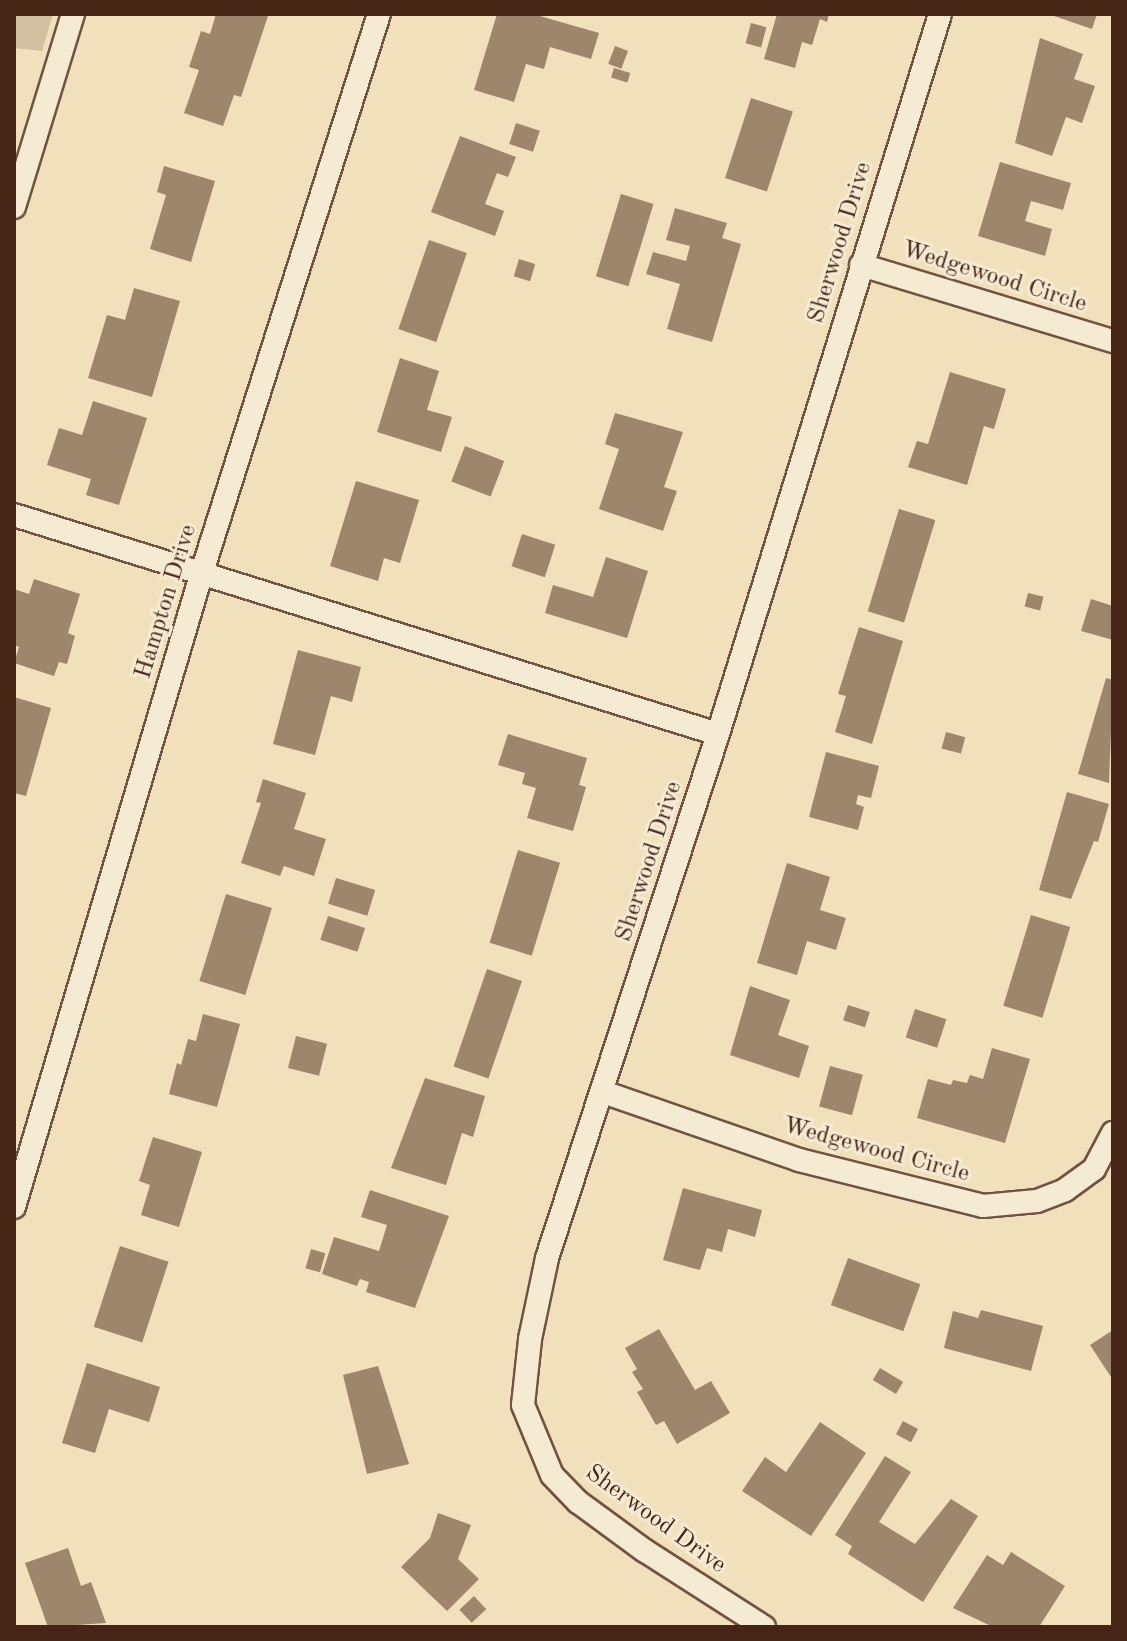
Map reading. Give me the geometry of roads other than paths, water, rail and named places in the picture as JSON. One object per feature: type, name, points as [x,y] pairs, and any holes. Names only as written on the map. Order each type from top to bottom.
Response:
[{"type":"street","points":[[14,207],[73,14]]},
{"type":"street","name":"Hampton Drive","points":[[14,1207],[202,572],[379,14]]},
{"type":"street","name":"Sherwood Drive","points":[[764,1627],[578,1502],[552,1475],[523,1405],[535,1300],[718,734],[940,14]]},
{"type":"street","name":"Wedgewood Circle","points":[[861,265],[1113,341]]},
{"type":"street","points":[[14,515],[718,734]]},
{"type":"street","name":"Wedgewood Circle","points":[[603,1092],[799,1160],[983,1206],[1037,1201],[1065,1190],[1089,1174],[1113,1133]]}]
